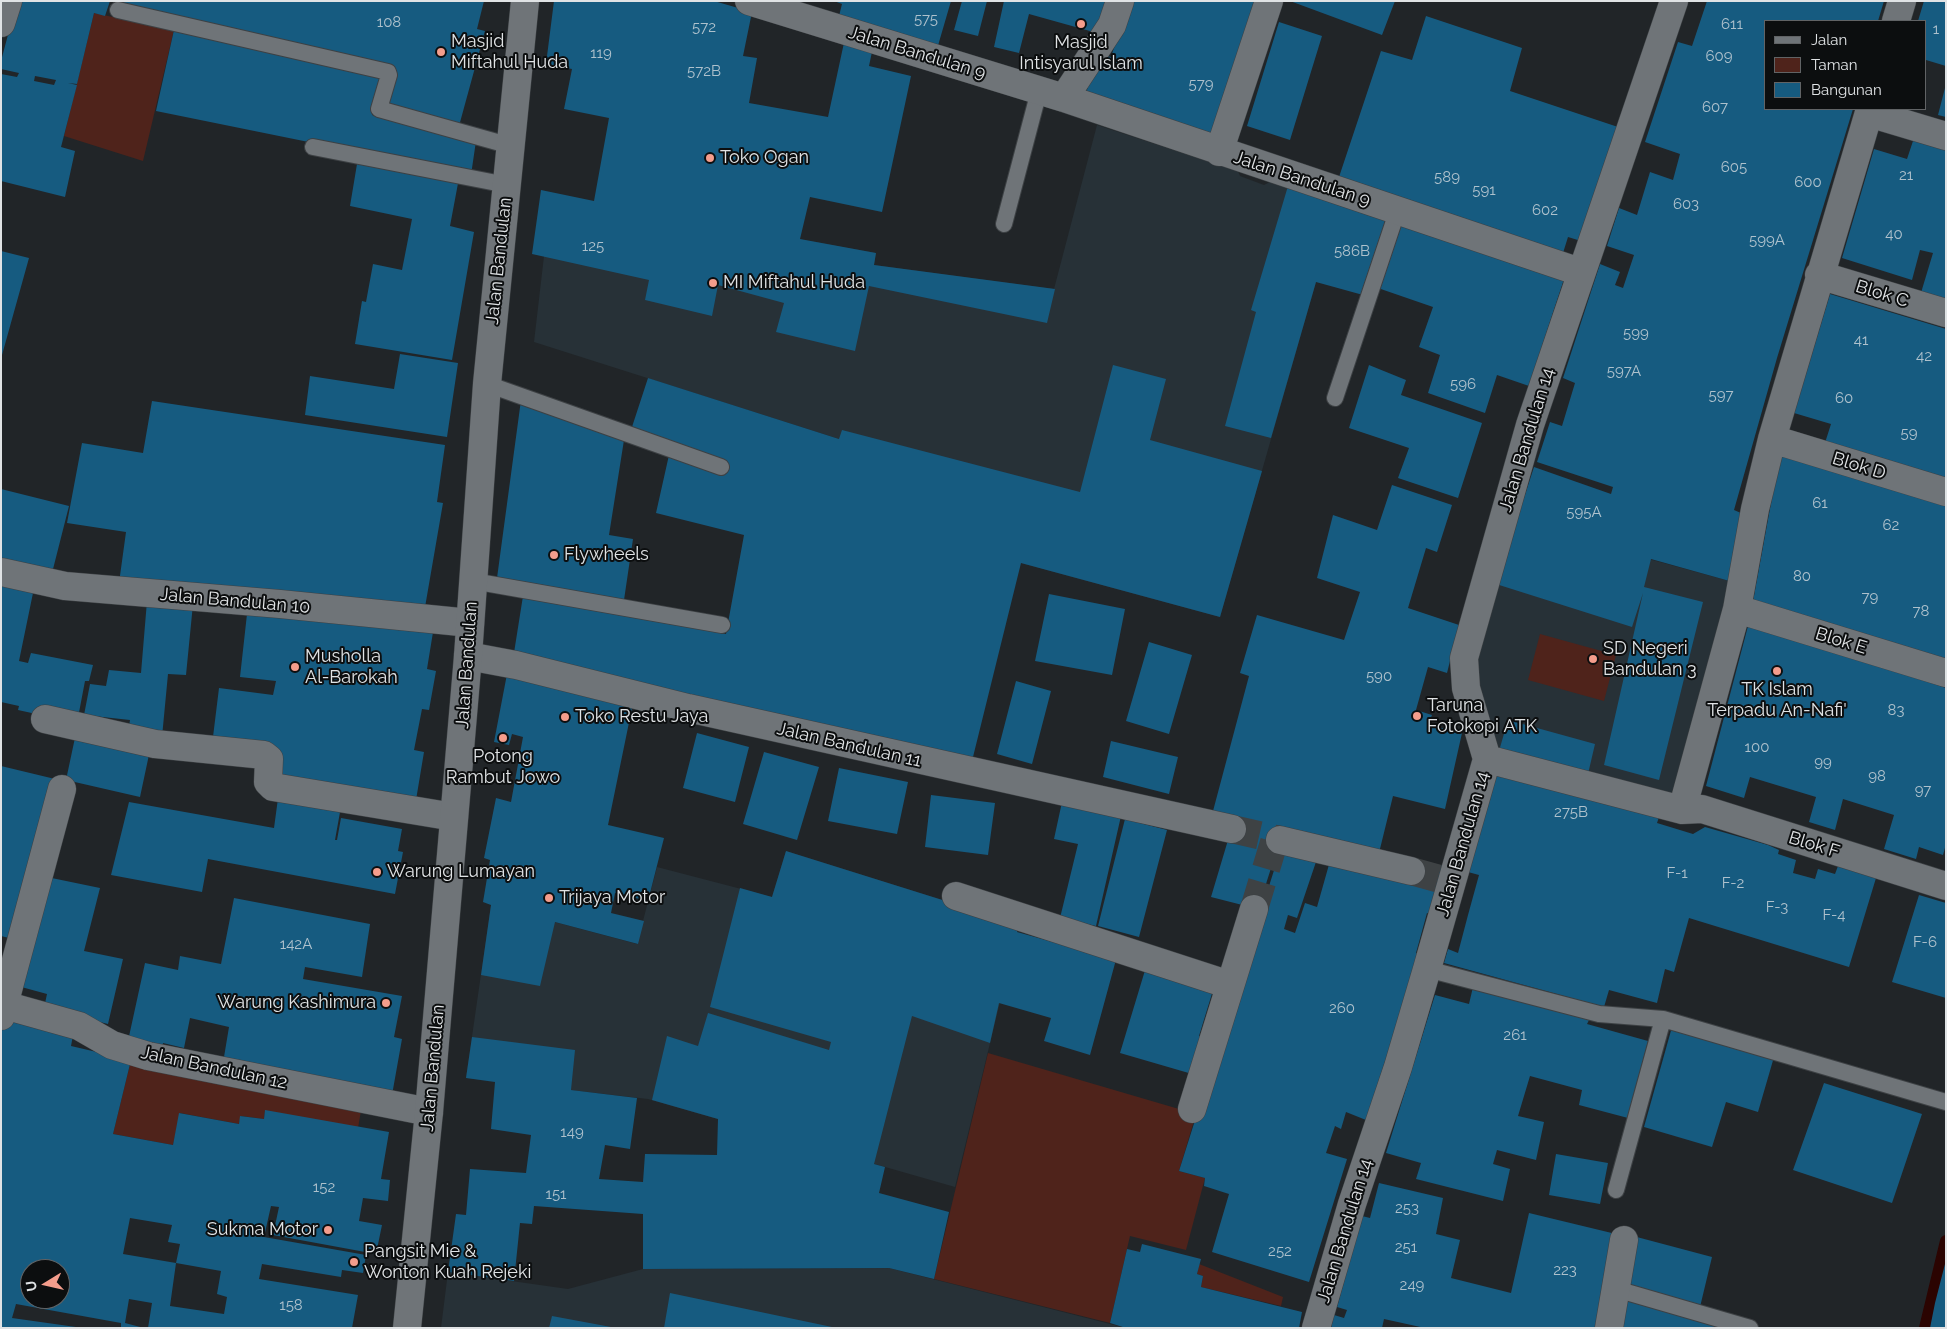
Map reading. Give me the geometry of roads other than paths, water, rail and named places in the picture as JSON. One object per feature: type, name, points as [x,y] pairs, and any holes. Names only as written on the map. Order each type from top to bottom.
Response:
[{"type":"street","points":[[1,23],[8,1]]},
{"type":"street","name":"Jalan Bandulan","points":[[407,1328],[429,1112],[468,656],[487,384],[525,1]]},
{"type":"street","name":"Jalan Bandulan 9","points":[[750,1],[1052,94],[1219,152],[1580,272]]},
{"type":"street","points":[[1052,94],[1112,25],[1120,1]]},
{"type":"street","points":[[1219,152],[1269,1]]},
{"type":"street","points":[[1580,272],[1674,1]]},
{"type":"street","points":[[1896,20],[1902,1]]},
{"type":"street","points":[[1682,810],[1737,610],[1755,510],[1772,439],[1869,111],[1946,136]]},
{"type":"street","name":"Jalan Bandulan 14","points":[[1316,1328],[1352,1204],[1427,969],[1446,881],[1487,759],[1466,688],[1464,658],[1524,444],[1580,272]]},
{"type":"street","name":"Blok C","points":[[1819,275],[1946,313]]},
{"type":"street","name":"Blok D","points":[[1772,439],[1946,492]]},
{"type":"street","name":"Jalan Bandulan 10","points":[[1,572],[65,586],[280,604],[470,623]]},
{"type":"street","name":"Blok E","points":[[1737,610],[1946,673]]},
{"type":"street","name":"Jalan Bandulan 11","points":[[468,656],[688,708],[1232,829]]},
{"type":"street","points":[[45,719],[155,744],[264,755],[270,759],[268,782],[273,787],[454,817]]},
{"type":"street","name":"Blok F","points":[[1487,759],[1682,810],[1702,809],[1946,886]]},
{"type":"street","points":[[3,1011],[9,946],[62,790]]},
{"type":"street","points":[[1280,840],[1410,871]]},
{"type":"street","points":[[956,896],[1230,985]]},
{"type":"street","points":[[1192,1109],[1254,909]]},
{"type":"street","name":"Jalan Bandulan 12","points":[[3,1011],[79,1026],[112,1045],[148,1056],[429,1112]]},
{"type":"street","points":[[1608,1328],[1624,1240]]},
{"type":"lane","points":[[118,10],[388,72],[389,75],[380,109],[511,146]]},
{"type":"lane","points":[[1004,224],[1052,94]]},
{"type":"lane","points":[[313,147],[507,185]]},
{"type":"lane","points":[[1335,398],[1398,210]]},
{"type":"lane","points":[[487,384],[721,467]]},
{"type":"lane","points":[[473,581],[722,625]]},
{"type":"lane","points":[[1427,969],[1599,1014],[1664,1019],[1946,1102]]},
{"type":"lane","points":[[1616,1190],[1664,1019]]},
{"type":"lane","points":[[1616,1289],[1750,1328]]},
{"type":"waterway","points":[[1925,1328],[1946,1241]]},
{"type":"tunnel","points":[[1232,829],[1280,840]]},
{"type":"tunnel","points":[[1254,909],[1275,839]]},
{"type":"tunnel","points":[[1411,871],[1440,879]]},
{"type":"place","name":"Masjid Intisyarul Islam","points":[[1081,24]]},
{"type":"place","name":"Masjid Miftahul Huda","points":[[441,52]]},
{"type":"place","name":"Toko Ogan","points":[[710,158]]},
{"type":"place","name":"MI Miftahul Huda","points":[[713,283]]},
{"type":"place","name":"Flywheels","points":[[554,555]]},
{"type":"place","name":"SD Negeri Bandulan 3","points":[[1593,659]]},
{"type":"place","name":"Musholla Al-Barokah","points":[[295,667]]},
{"type":"place","name":"TK Islam Terpadu An-Nafi'","points":[[1777,671]]},
{"type":"place","name":"Taruna Fotokopi ATK","points":[[1417,716]]},
{"type":"place","name":"Toko Restu Jaya","points":[[565,717]]},
{"type":"place","name":"Potong Rambut Jowo","points":[[503,738]]},
{"type":"place","name":"Warung Lumayan","points":[[377,872]]},
{"type":"place","name":"Trijaya Motor","points":[[549,898]]},
{"type":"place","name":"Warung Kashimura","points":[[386,1003]]},
{"type":"place","name":"Sukma Motor","points":[[328,1230]]},
{"type":"place","name":"Pangsit Mie & Wonton Kuah Rejeki","points":[[354,1262]]}]
